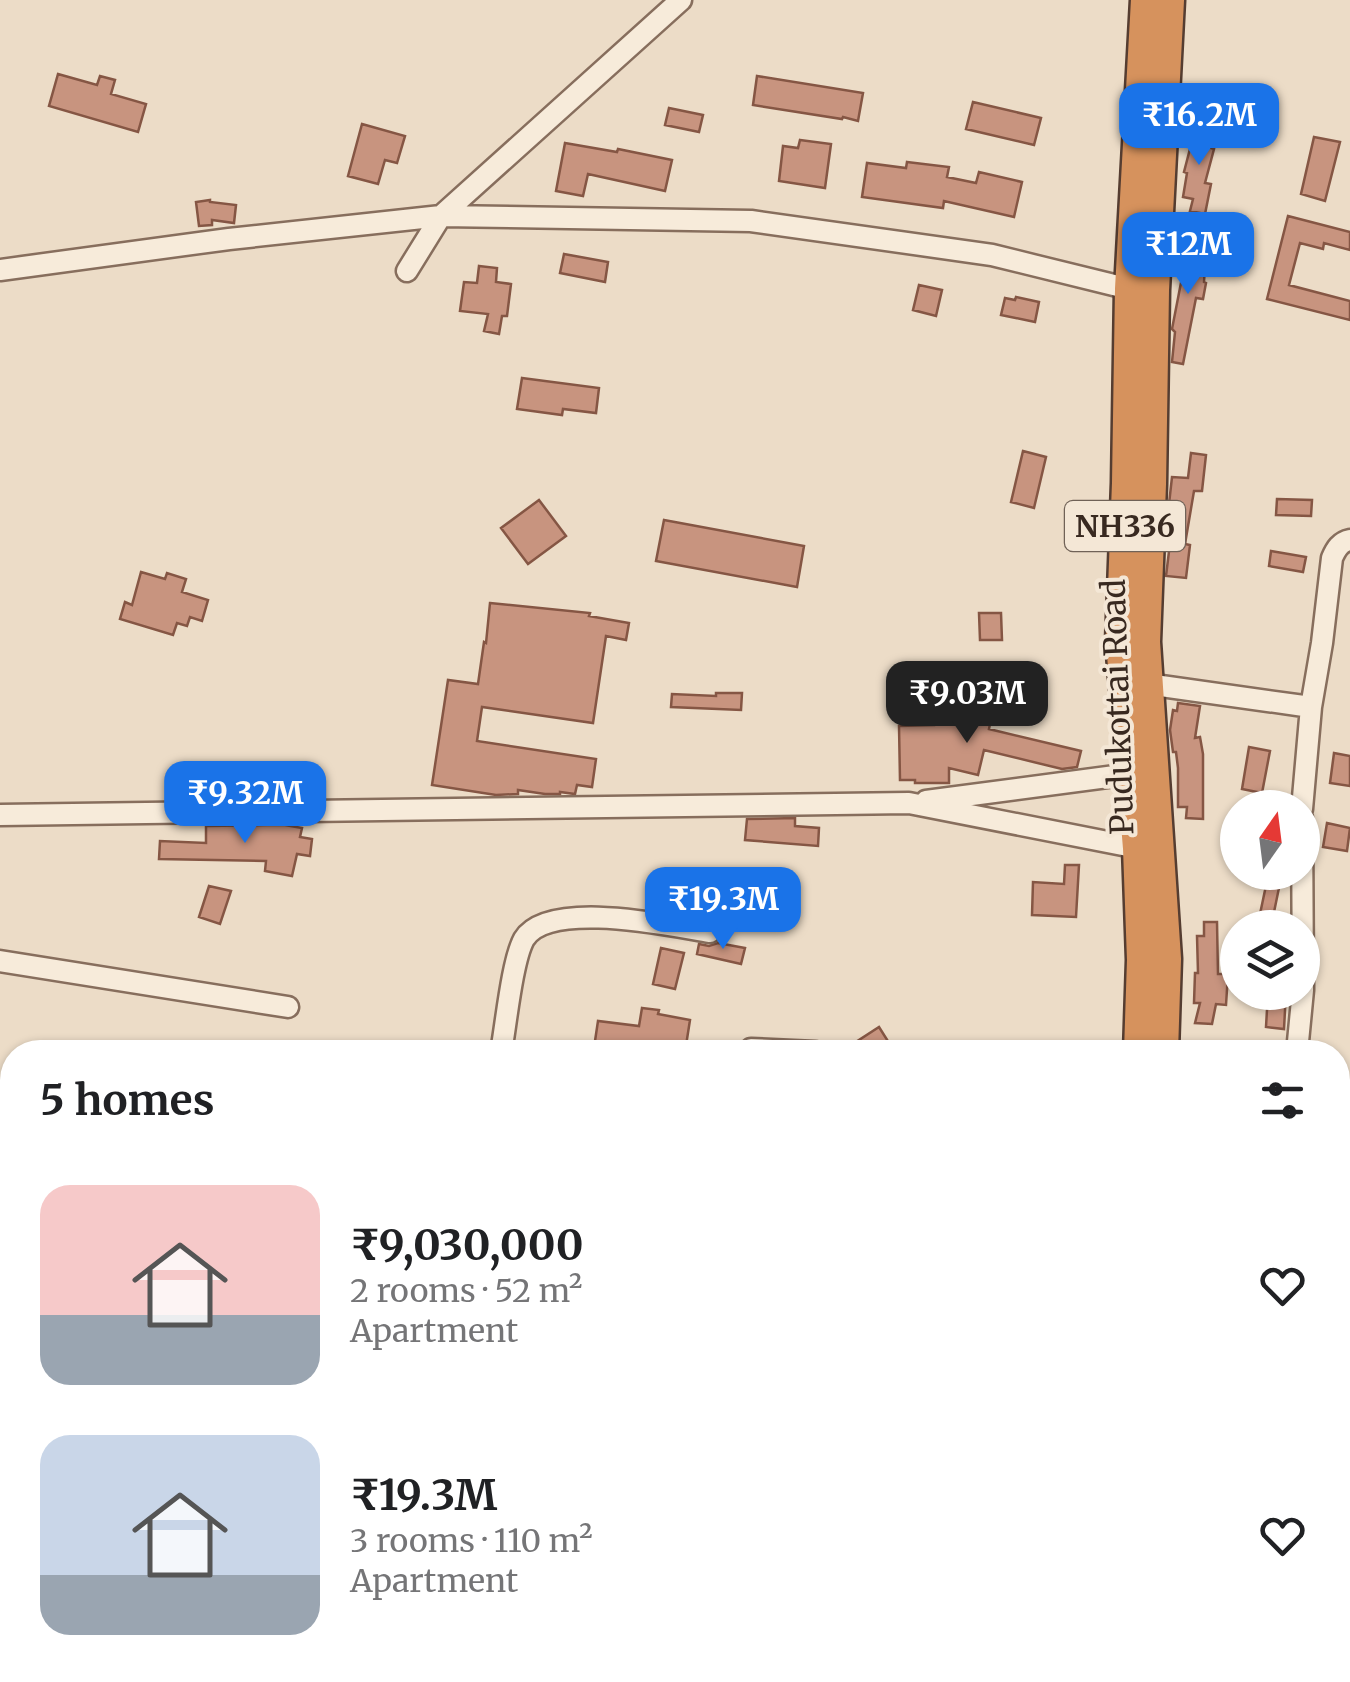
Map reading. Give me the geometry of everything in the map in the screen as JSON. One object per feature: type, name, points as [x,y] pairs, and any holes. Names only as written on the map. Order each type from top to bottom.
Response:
[{"type":"highway","name":"NH336","points":[[1139,1040],[1142,960],[1138,848],[1121,642],[1127,483],[1142,289],[1146,0]]},
{"type":"highway","name":"Pudukottai Road","points":[[1163,1040],[1166,960],[1145,642],[1151,484],[1142,289],[1170,0]]},
{"type":"street","points":[[407,271],[441,216],[681,0]]},
{"type":"street","points":[[0,270],[441,216],[751,221],[992,256],[1142,289]]},
{"type":"street","points":[[1303,790],[1310,707],[1332,558],[1337,547],[1350,540]]},
{"type":"street","points":[[1148,684],[1310,707]]},
{"type":"street","points":[[0,814],[909,804],[1130,774]]},
{"type":"street","points":[[909,804],[1138,848]]},
{"type":"street","points":[[1298,1040],[1303,990],[1302,890]]},
{"type":"street","points":[[504,1040],[522,944],[534,929],[568,918],[612,917],[710,932]]},
{"type":"street","points":[[0,961],[288,1007]]},
{"type":"building","points":[[58,74],[97,85],[100,76],[115,80],[111,94],[146,104],[138,132],[49,106]]},
{"type":"building","points":[[757,76],[863,93],[858,121],[753,105]]},
{"type":"building","points":[[973,102],[1041,118],[1034,145],[966,129]]},
{"type":"building","points":[[669,108],[703,115],[699,132],[665,125]]},
{"type":"building","points":[[362,124],[405,136],[397,163],[385,160],[378,184],[348,176]]},
{"type":"building","points":[[1191,125],[1216,131],[1205,183],[1211,184],[1205,214],[1190,211],[1193,199],[1183,197]]},
{"type":"building","points":[[1314,137],[1340,142],[1325,201],[1301,194]]},
{"type":"building","points":[[800,140],[831,144],[825,188],[779,181],[783,146],[798,148]]},
{"type":"building","points":[[565,143],[672,160],[665,191],[588,174],[583,196],[556,191]]},
{"type":"building","points":[[907,162],[949,167],[947,177],[976,183],[979,172],[1022,182],[1014,217],[944,201],[943,208],[862,197],[867,163],[906,168]]},
{"type":"building","points":[[210,200],[236,205],[234,223],[212,220],[212,225],[199,226],[196,202]]},
{"type":"building","points":[[1288,216],[1350,232],[1350,250],[1324,243],[1323,249],[1300,243],[1289,285],[1350,301],[1350,320],[1267,299]]},
{"type":"building","points":[[1175,247],[1206,250],[1203,299],[1196,298],[1183,364],[1172,362],[1172,329],[1185,262],[1174,261]]},
{"type":"building","points":[[564,254],[608,262],[605,282],[560,273]]},
{"type":"building","points":[[479,266],[497,268],[496,282],[511,284],[507,316],[502,316],[499,334],[484,331],[488,314],[460,311],[464,282],[477,283]]},
{"type":"building","points":[[919,285],[942,290],[936,316],[913,310]]},
{"type":"building","points":[[1005,298],[1039,302],[1035,322],[1001,315]]},
{"type":"building","points":[[522,378],[599,388],[596,413],[563,409],[562,415],[517,409]]},
{"type":"building","points":[[1023,451],[1046,457],[1034,508],[1011,502]]},
{"type":"building","points":[[1191,453],[1206,455],[1202,491],[1194,491],[1185,544],[1190,545],[1186,578],[1166,576],[1172,527],[1168,526],[1172,477],[1188,478]]},
{"type":"building","points":[[1277,499],[1312,500],[1311,516],[1276,515]]},
{"type":"building","points":[[539,500],[566,536],[528,564],[501,528]]},
{"type":"building","points":[[664,520],[804,546],[797,587],[656,561]]},
{"type":"building","points":[[1271,551],[1306,557],[1303,572],[1269,566]]},
{"type":"building","points":[[141,572],[165,579],[167,573],[186,579],[182,592],[208,600],[202,621],[190,617],[187,626],[177,623],[173,635],[120,619],[125,602],[132,605]]},
{"type":"building","points":[[490,603],[590,613],[589,616],[629,623],[626,640],[606,636],[593,723],[482,707],[477,741],[596,759],[592,787],[577,785],[575,794],[518,790],[518,794],[496,795],[432,785],[448,680],[478,684]]},
{"type":"building","points":[[979,613],[1001,613],[1002,640],[980,640]]},
{"type":"building","points":[[742,693],[741,710],[671,707],[672,694]]},
{"type":"building","points":[[934,699],[956,699],[956,711],[991,719],[989,729],[1081,751],[1077,767],[1062,769],[984,750],[978,775],[949,768],[949,783],[900,780],[899,726],[934,725]]},
{"type":"building","points":[[1178,703],[1200,706],[1195,738],[1200,737],[1203,754],[1203,819],[1186,818],[1187,807],[1178,807],[1178,768],[1170,730]]},
{"type":"building","points":[[1249,747],[1270,751],[1263,790],[1242,789]]},
{"type":"building","points":[[1334,753],[1350,756],[1350,786],[1330,783]]},
{"type":"building","points":[[795,818],[795,826],[819,828],[818,846],[745,840],[747,819]]},
{"type":"building","points":[[1327,823],[1350,828],[1347,851],[1323,847]]},
{"type":"building","points":[[206,826],[302,828],[300,837],[312,839],[310,856],[297,854],[292,876],[265,871],[266,861],[159,859],[160,841],[206,843]]},
{"type":"building","points":[[1065,865],[1079,865],[1076,917],[1032,915],[1033,882],[1064,884]]},
{"type":"building","points":[[209,886],[231,891],[220,924],[199,917]]},
{"type":"building","points":[[1265,890],[1279,890],[1274,910],[1261,910]]},
{"type":"building","points":[[1204,922],[1217,922],[1220,1004],[1216,1004],[1212,1024],[1195,1023],[1200,1003],[1194,1003],[1197,936],[1204,936]]},
{"type":"building","points":[[699,944],[745,948],[741,964],[697,954]]},
{"type":"building","points":[[661,948],[684,953],[675,989],[653,984]]},
{"type":"building","points":[[642,1008],[690,1020],[687,1040],[595,1040],[598,1021],[639,1026]]},
{"type":"building","points":[[1267,1010],[1285,1010],[1284,1029],[1266,1027]]},
{"type":"building","points":[[879,1027],[887,1040],[859,1040]]}]
